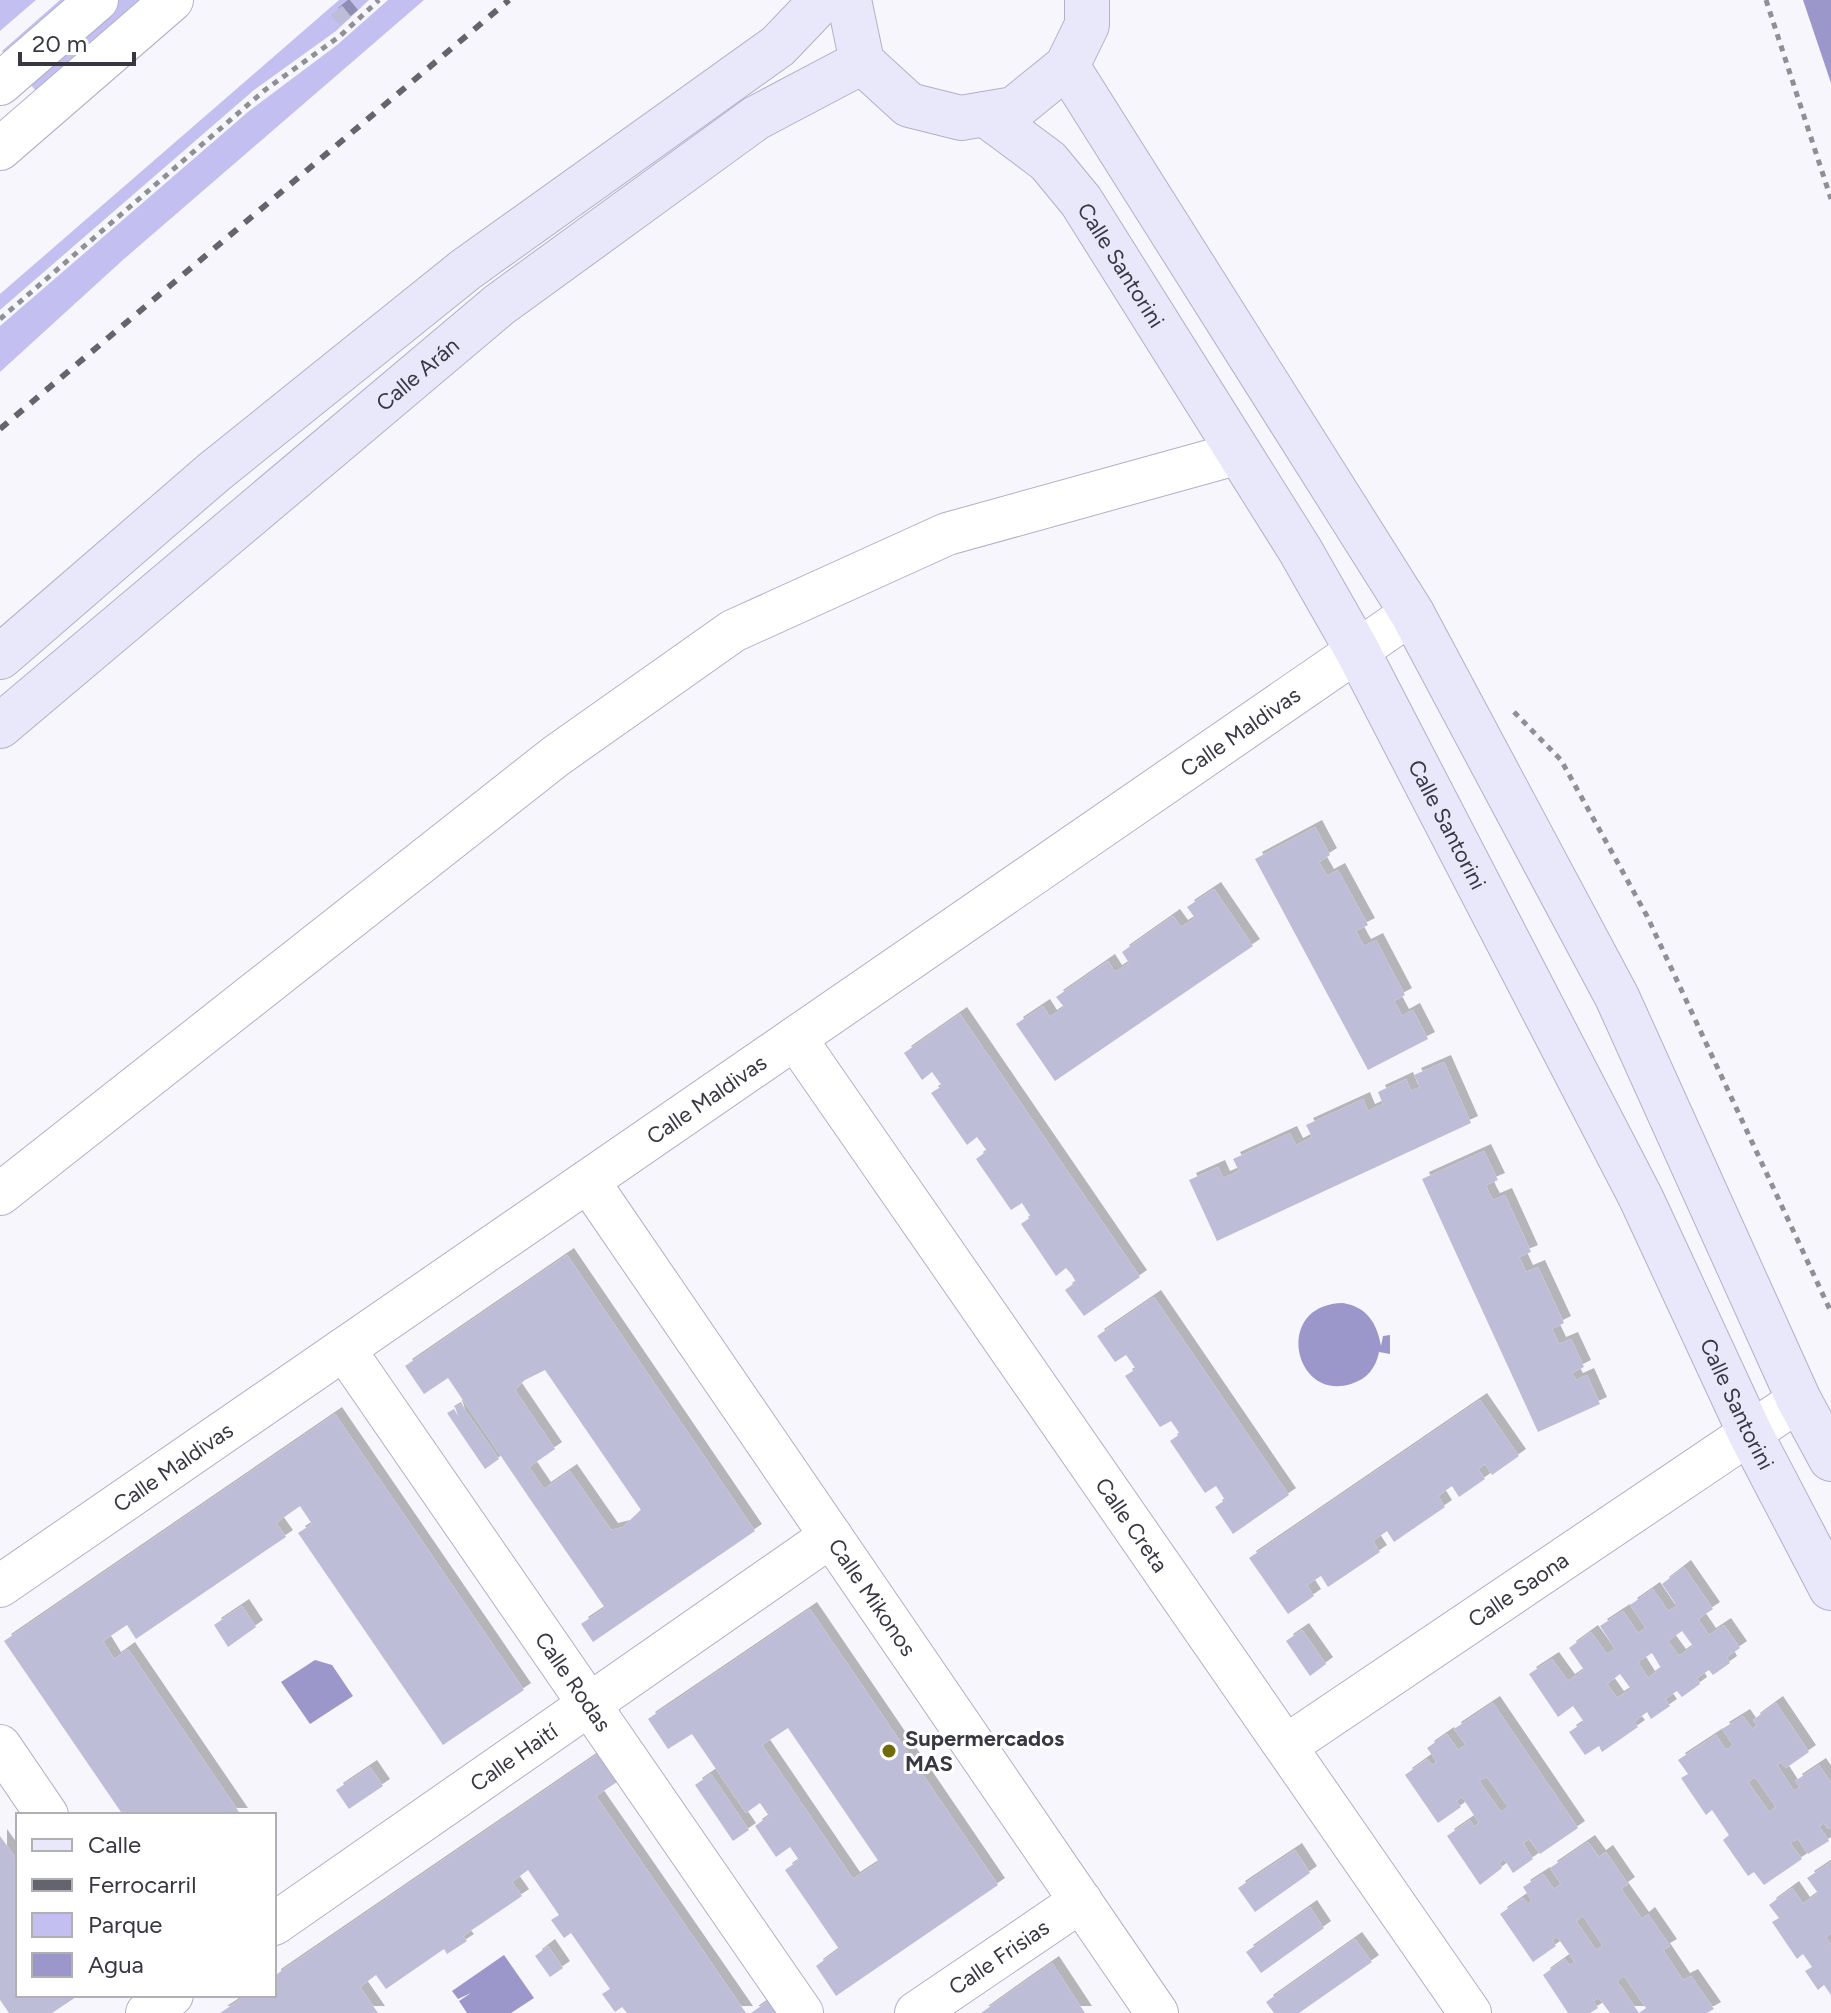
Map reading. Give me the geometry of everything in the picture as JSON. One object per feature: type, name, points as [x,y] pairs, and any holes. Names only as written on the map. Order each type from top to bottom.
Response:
[{"type":"street","points":[[0,84],[97,0]]},
{"type":"street","points":[[0,149],[172,0]]},
{"type":"street","points":[[0,657],[214,472],[465,270],[778,46],[822,0]]},
{"type":"street","points":[[849,0],[862,62],[909,105],[961,118],[1014,109],[1067,66],[1087,25],[1087,0]]},
{"type":"street","name":"Calle Arán","points":[[0,726],[499,305],[756,118],[862,62]]},
{"type":"street","points":[[1067,66],[1412,613],[1617,997],[1799,1400],[1831,1459]]},
{"type":"street","name":"Calle Santorini","points":[[985,114],[1048,161],[1081,201],[1239,453],[1357,650],[1641,1198],[1750,1433],[1831,1588]]},
{"type":"street","points":[[0,1194],[556,756],[733,631],[947,534],[1239,453]]},
{"type":"street","name":"Calle Maldivas","points":[[0,1586],[1412,613]]},
{"type":"street","name":"Calle Creta","points":[[795,1038],[1470,2013]]},
{"type":"street","name":"Calle Mikonos","points":[[588,1181],[1157,2013]]},
{"type":"street","name":"Calle Rodas","points":[[344,1349],[802,2013]]},
{"type":"street","name":"Calle Saona","points":[[1286,1746],[1799,1400]]},
{"type":"street","name":"Calle Haití","points":[[276,1923],[831,1536]]},
{"type":"street","points":[[0,1746],[46,1813]]},
{"type":"street","name":"Calle Frisias","points":[[916,2013],[1081,1901]]},
{"type":"street","points":[[147,2013],[169,1997]]},
{"type":"path","points":[[0,319],[265,90],[340,36],[379,0]]},
{"type":"path","points":[[1766,0],[1831,199]]},
{"type":"green space","points":[[0,0],[36,0],[0,31]]},
{"type":"green space","points":[[60,0],[78,0],[9,60],[2,51]]},
{"type":"green space","points":[[115,0],[153,0],[41,97],[25,78]]},
{"type":"green space","points":[[339,0],[369,0],[336,31],[254,90],[0,310],[0,294]]},
{"type":"green space","points":[[388,0],[424,0],[124,259],[0,372],[0,326],[249,111],[337,45]]},
{"type":"water","points":[[1803,0],[1831,0],[1831,83]]},
{"type":"water","points":[[1343,1303],[1358,1308],[1370,1317],[1381,1346],[1383,1336],[1390,1335],[1390,1354],[1379,1352],[1373,1368],[1362,1379],[1351,1384],[1331,1386],[1315,1379],[1305,1367],[1299,1351],[1299,1334],[1307,1319],[1321,1308]]},
{"type":"water","points":[[315,1660],[332,1665],[353,1696],[310,1724],[281,1682]]},
{"type":"water","points":[[504,1955],[534,1998],[511,2013],[467,2013],[459,2001],[471,1993],[458,1999],[452,1991]]},
{"type":"building","points":[[342,6],[351,17],[340,26],[331,15]]},
{"type":"building","points":[[1315,827],[1330,855],[1319,862],[1327,876],[1338,870],[1368,925],[1356,931],[1360,939],[1364,946],[1376,940],[1405,995],[1394,1001],[1402,1016],[1413,1010],[1428,1039],[1368,1070],[1255,859]]},
{"type":"building","points":[[1214,889],[1253,946],[1055,1081],[1016,1024],[1043,1006],[1050,1017],[1064,1007],[1056,997],[1108,961],[1115,972],[1129,963],[1122,952],[1173,916],[1181,927],[1195,918],[1187,907]]},
{"type":"building","points":[[960,1014],[1140,1277],[1084,1316],[1065,1290],[1076,1282],[1072,1275],[1066,1268],[1056,1276],[1021,1224],[1031,1217],[1022,1203],[1011,1210],[976,1159],[987,1151],[977,1137],[967,1145],[931,1093],[942,1086],[932,1072],[922,1080],[904,1053]]},
{"type":"building","points":[[1444,1062],[1471,1123],[1217,1241],[1189,1180],[1218,1167],[1223,1178],[1239,1171],[1233,1159],[1290,1133],[1296,1145],[1312,1137],[1306,1125],[1363,1099],[1368,1111],[1383,1104],[1378,1092],[1406,1079],[1411,1091],[1420,1087],[1414,1075]]},
{"type":"building","points":[[1484,1151],[1498,1180],[1486,1185],[1489,1193],[1493,1200],[1505,1195],[1531,1252],[1519,1257],[1526,1272],[1538,1267],[1564,1323],[1552,1329],[1559,1344],[1571,1339],[1584,1367],[1572,1373],[1576,1380],[1587,1375],[1600,1404],[1538,1432],[1422,1179]]},
{"type":"building","points":[[567,1255],[755,1531],[593,1642],[581,1624],[605,1608],[448,1378],[424,1394],[405,1366]],"holes":[[[545,1370],[641,1510],[623,1527],[611,1530],[570,1471],[544,1489],[529,1467],[555,1449],[515,1390],[523,1381]]]},
{"type":"building","points":[[1154,1297],[1289,1495],[1233,1534],[1215,1507],[1225,1500],[1216,1486],[1205,1493],[1170,1441],[1180,1434],[1171,1421],[1160,1427],[1125,1376],[1136,1369],[1126,1355],[1115,1362],[1097,1336]]},
{"type":"building","points":[[1480,1400],[1519,1456],[1492,1475],[1485,1464],[1478,1469],[1485,1479],[1459,1497],[1452,1486],[1438,1496],[1445,1507],[1394,1542],[1387,1531],[1373,1541],[1380,1552],[1328,1587],[1321,1576],[1307,1585],[1314,1596],[1288,1614],[1249,1558]]},
{"type":"building","points":[[461,1404],[499,1459],[485,1469],[447,1413],[454,1409],[458,1416],[455,1407]]},
{"type":"building","points":[[335,1414],[524,1690],[443,1745],[298,1533],[312,1524],[300,1506],[276,1523],[286,1537],[136,1639],[127,1625],[103,1641],[114,1659],[128,1649],[240,1813],[122,1813],[4,1641]]},
{"type":"building","points":[[1684,1567],[1713,1609],[1698,1619],[1709,1635],[1724,1625],[1740,1648],[1727,1657],[1730,1663],[1713,1675],[1709,1670],[1697,1678],[1700,1684],[1682,1697],[1677,1691],[1665,1699],[1670,1706],[1651,1719],[1647,1712],[1634,1722],[1638,1727],[1602,1752],[1599,1746],[1585,1755],[1569,1732],[1584,1722],[1573,1706],[1558,1717],[1529,1674],[1552,1659],[1568,1681],[1584,1670],[1569,1648],[1591,1632],[1607,1654],[1615,1649],[1600,1626],[1623,1611],[1638,1633],[1646,1628],[1630,1605],[1653,1589],[1668,1611],[1677,1606],[1662,1584]],"holes":[[[1682,1631],[1693,1646],[1679,1656],[1668,1641]],[[1652,1653],[1661,1668],[1648,1678],[1638,1662]],[[1620,1674],[1631,1689],[1617,1698],[1607,1684]]]},
{"type":"building","points":[[242,1606],[256,1627],[228,1647],[214,1625]]},
{"type":"building","points":[[810,1609],[998,1885],[836,1996],[816,1966],[839,1949],[785,1870],[799,1860],[790,1847],[776,1857],[755,1826],[769,1816],[760,1803],[746,1813],[692,1734],[668,1749],[648,1719]],"holes":[[[788,1728],[879,1862],[853,1879],[762,1745]]]},
{"type":"building","points":[[1302,1630],[1326,1664],[1310,1676],[1286,1641]]},
{"type":"building","points":[[1493,1703],[1578,1828],[1540,1854],[1529,1839],[1523,1843],[1533,1859],[1513,1873],[1504,1859],[1499,1863],[1502,1868],[1480,1885],[1447,1836],[1470,1820],[1474,1827],[1479,1823],[1462,1797],[1456,1801],[1461,1807],[1438,1823],[1405,1775],[1427,1759],[1432,1765],[1437,1762],[1427,1748],[1447,1734],[1458,1750],[1466,1745],[1454,1729]],"holes":[[[1487,1777],[1508,1807],[1501,1812],[1479,1781]]]},
{"type":"building","points":[[1776,1703],[1809,1752],[1786,1768],[1781,1762],[1777,1765],[1794,1791],[1800,1787],[1795,1781],[1819,1765],[1831,1783],[1831,1827],[1828,1829],[1824,1823],[1819,1826],[1829,1841],[1808,1854],[1798,1839],[1790,1843],[1802,1859],[1764,1885],[1754,1872],[1748,1876],[1723,1840],[1729,1835],[1712,1810],[1706,1815],[1681,1778],[1688,1774],[1678,1760],[1716,1735],[1726,1750],[1733,1745],[1722,1729],[1743,1716],[1752,1729],[1757,1726],[1753,1720]],"holes":[[[1755,1777],[1776,1807],[1769,1812],[1748,1782]]]},
{"type":"building","points":[[601,1752],[620,1780],[596,1796],[746,2013],[627,2013],[622,2007],[615,2012],[602,1994],[610,1989],[571,1933],[564,1938],[551,1920],[559,1915],[528,1870],[512,1882],[522,1896],[463,1936],[467,1941],[447,1954],[444,1949],[386,1989],[376,1975],[360,1987],[378,2013],[220,2013],[244,1997],[276,1997],[276,1975]]},
{"type":"building","points":[[370,1767],[383,1786],[349,1809],[336,1790]]},
{"type":"building","points":[[711,1774],[749,1830],[733,1841],[695,1785]]},
{"type":"building","points":[[0,1836],[16,1858],[16,1997],[76,1997],[52,2013],[9,2013],[0,2000]]},
{"type":"building","points":[[1588,1842],[1599,1857],[1606,1852],[1628,1884],[1621,1889],[1642,1919],[1648,1914],[1670,1946],[1663,1950],[1683,1980],[1691,1976],[1714,2009],[1707,2013],[1639,2013],[1610,2013],[1599,1998],[1593,2001],[1598,2008],[1590,2013],[1568,2013],[1543,1975],[1565,1959],[1569,1965],[1575,1962],[1557,1937],[1552,1940],[1556,1946],[1533,1962],[1500,1914],[1523,1898],[1528,1904],[1532,1901],[1523,1887],[1543,1874],[1554,1889],[1561,1884],[1550,1868]],"holes":[[[1583,1916],[1603,1946],[1596,1950],[1576,1921]],[[1624,1976],[1646,2008],[1639,2013],[1617,1981]]]},
{"type":"building","points":[[1295,1850],[1310,1873],[1255,1912],[1238,1888]]},
{"type":"building","points":[[1831,1862],[1831,1933],[1826,1937],[1831,1945],[1831,1995],[1824,1985],[1818,1990],[1805,1971],[1812,1967],[1803,1954],[1797,1959],[1772,1922],[1779,1918],[1769,1905],[1792,1888],[1803,1904],[1818,1893],[1807,1878]]},
{"type":"building","points":[[1310,1907],[1324,1928],[1261,1973],[1246,1952]]},
{"type":"building","points":[[1355,1939],[1372,1962],[1299,2013],[1274,2013],[1266,2002]]},
{"type":"building","points":[[548,1946],[563,1968],[550,1977],[535,1956]]},
{"type":"building","points":[[1052,1963],[1085,2013],[981,2013],[1023,1983]]},
{"type":"building","points":[[771,1999],[781,2013],[751,2013]]},
{"type":"railway","points":[[0,429],[509,0]]},
{"type":"place","name":"Supermercados MAS","points":[[889,1751]]}]
